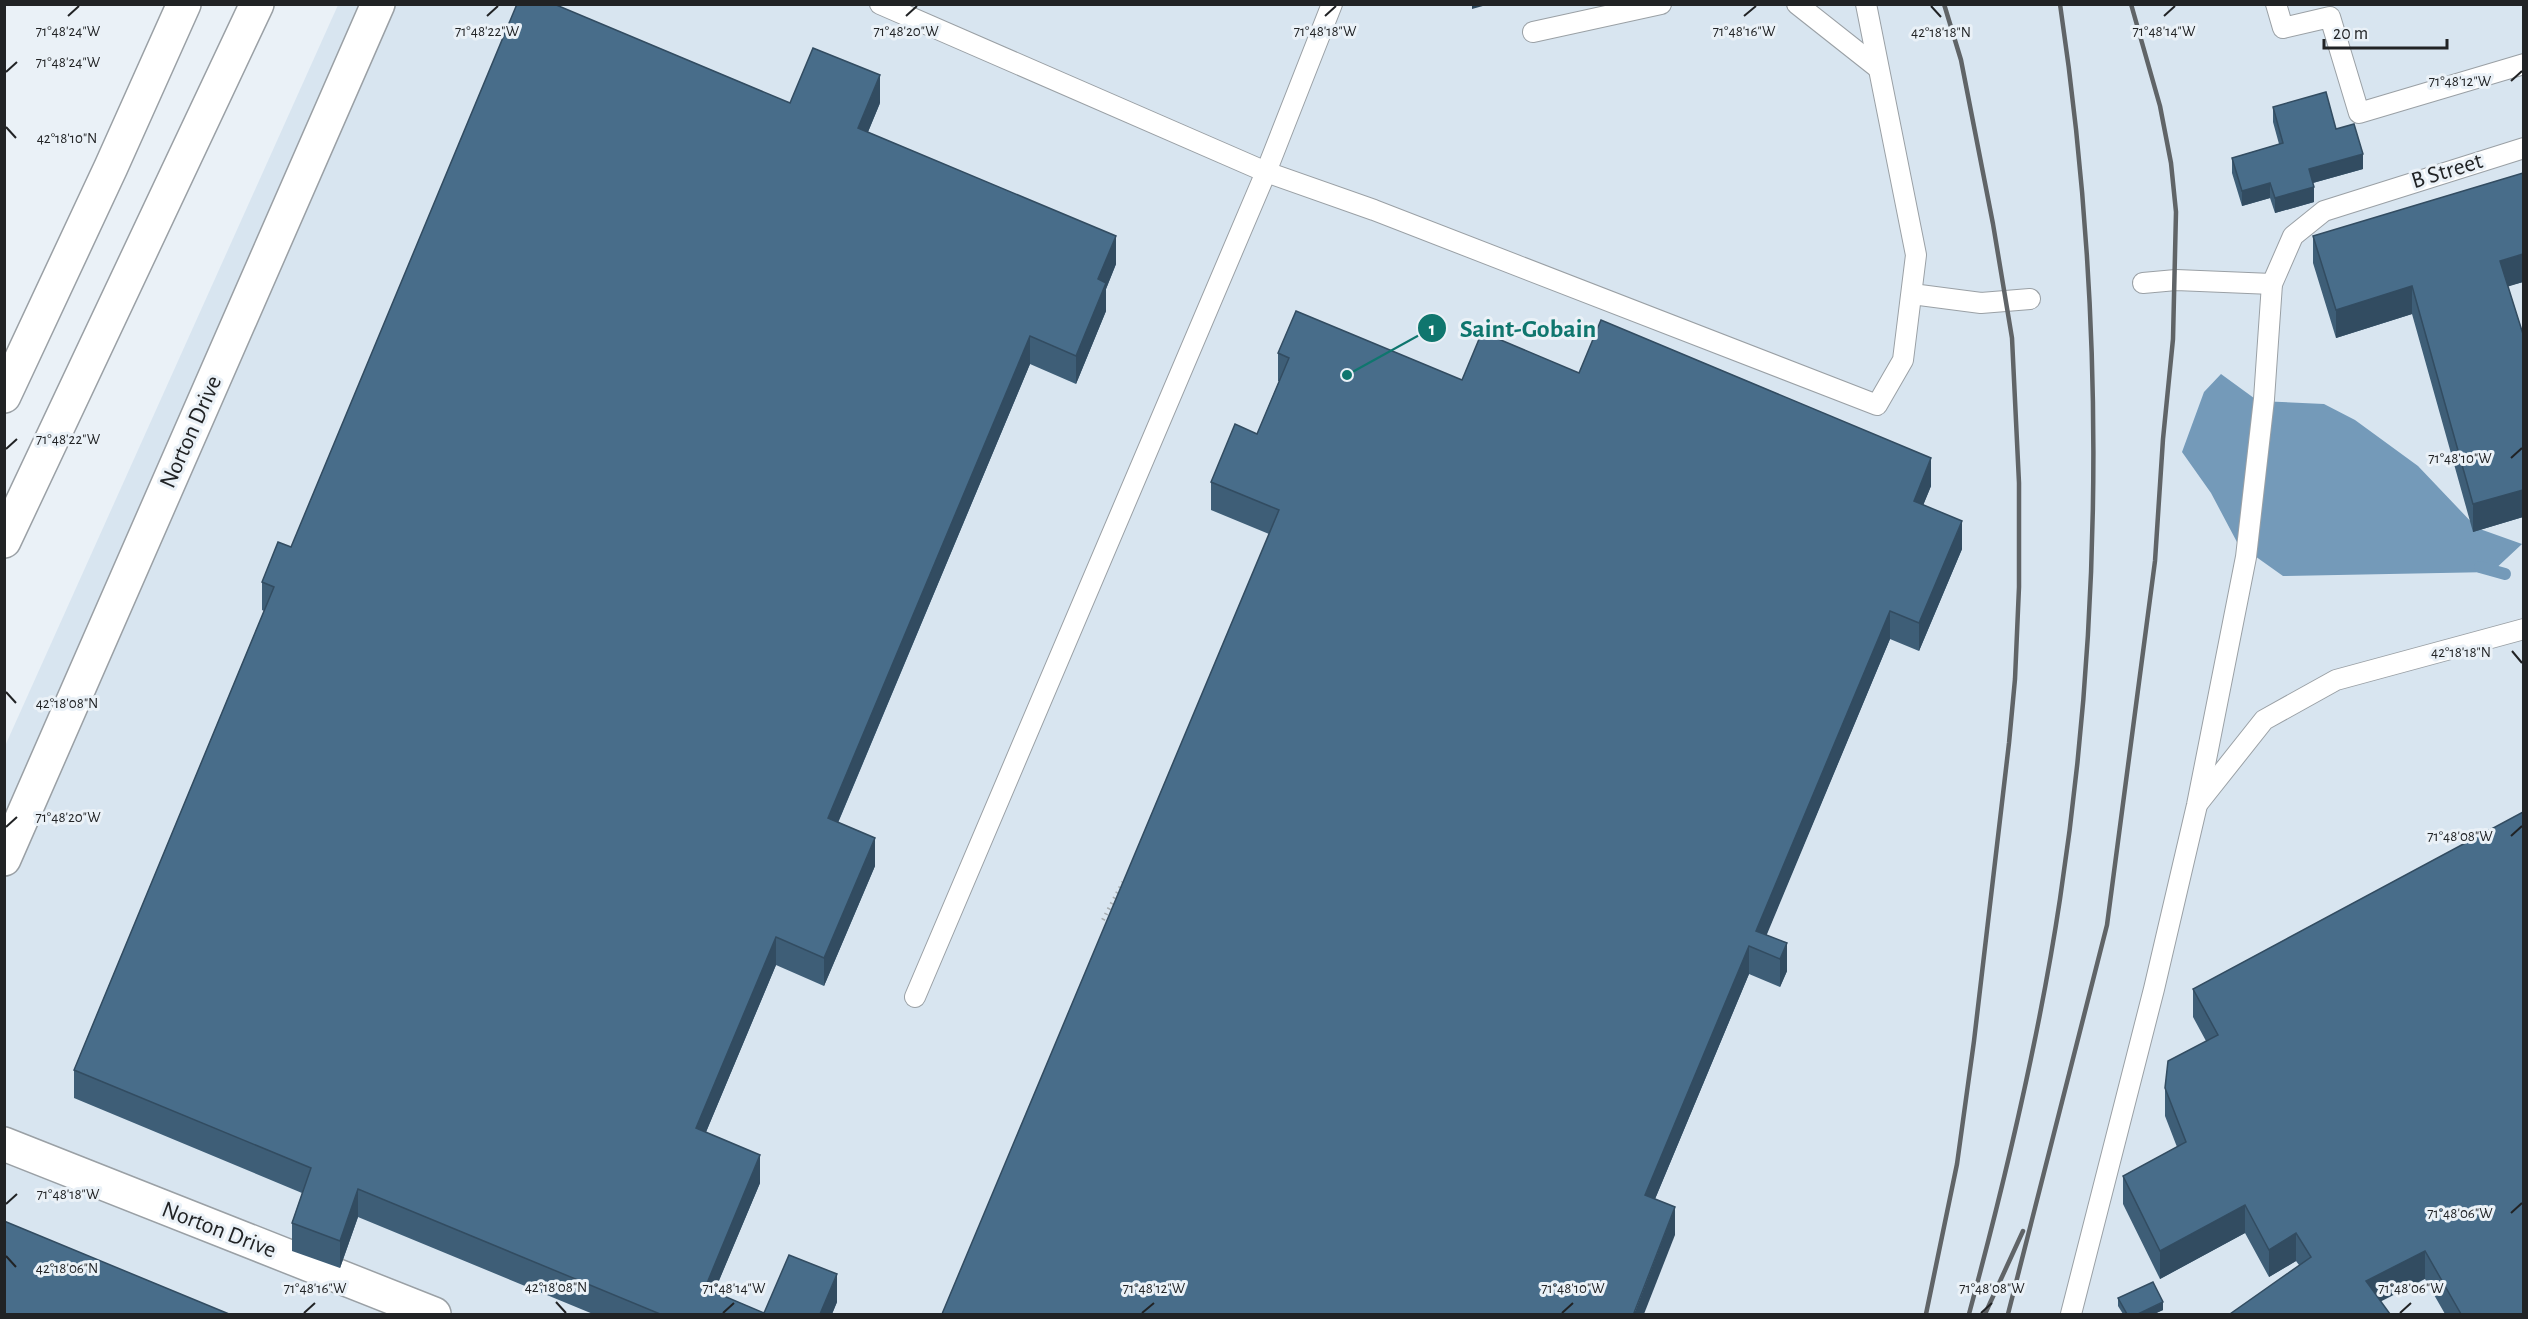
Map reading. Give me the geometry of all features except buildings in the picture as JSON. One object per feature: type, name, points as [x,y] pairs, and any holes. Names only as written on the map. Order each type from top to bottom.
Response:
[{"type":"street","points":[[4,396],[111,168],[184,4]]},
{"type":"street","points":[[4,541],[257,4]]},
{"type":"street","name":"Norton Drive","points":[[4,859],[378,4]]},
{"type":"street","name":"Norton Drive","points":[[4,1144],[435,1314]]},
{"type":"lane","points":[[880,4],[1266,172],[1384,214],[1877,405],[1903,360],[1916,255],[1866,4]]},
{"type":"lane","points":[[915,997],[1266,172],[1332,4]]},
{"type":"lane","points":[[1533,32],[1660,4]]},
{"type":"lane","points":[[1797,4],[1878,68]]},
{"type":"lane","points":[[2276,4],[2283,28],[2330,17],[2359,113],[2523,64]]},
{"type":"lane","name":"B Street","points":[[2072,1314],[2154,989],[2197,805],[2246,557],[2264,399],[2272,284],[2293,236],[2324,211],[2523,148]]},
{"type":"lane","points":[[2144,283],[2175,280],[2272,284]]},
{"type":"lane","points":[[1912,294],[1981,303],[2030,299]]},
{"type":"lane","points":[[2197,805],[2264,720],[2336,680],[2523,629]]},
{"type":"path","points":[[1103,920],[1123,882]]},
{"type":"shaded area","points":[[338,5],[2523,5],[2523,1314],[5,1314],[5,746]]},
{"type":"water","points":[[2221,374],[2258,401],[2324,404],[2355,420],[2418,466],[2477,528],[2522,544],[2492,572],[2283,576],[2238,544],[2211,493],[2182,452],[2204,392]]},
{"type":"waterway","points":[[2480,567],[2505,574]]},
{"type":"railway","points":[[1926,1314],[1957,1164],[1974,1041],[2009,743],[2015,679],[2019,587],[2019,483],[2012,338],[1993,224],[1961,60],[1944,4]]},
{"type":"railway","points":[[1969,1314],[2009,1159],[2052,951],[2075,788],[2085,676],[2091,564],[2093,452],[2091,339],[2085,227],[2060,4]]},
{"type":"railway","points":[[2008,1314],[2107,925],[2155,561],[2163,439],[2173,339],[2176,212],[2171,163],[2160,106],[2131,4]]},
{"type":"railway","points":[[1985,1314],[2023,1231]]},
{"type":"place","name":"Saint-Gobain","points":[[1347,375]]}]
